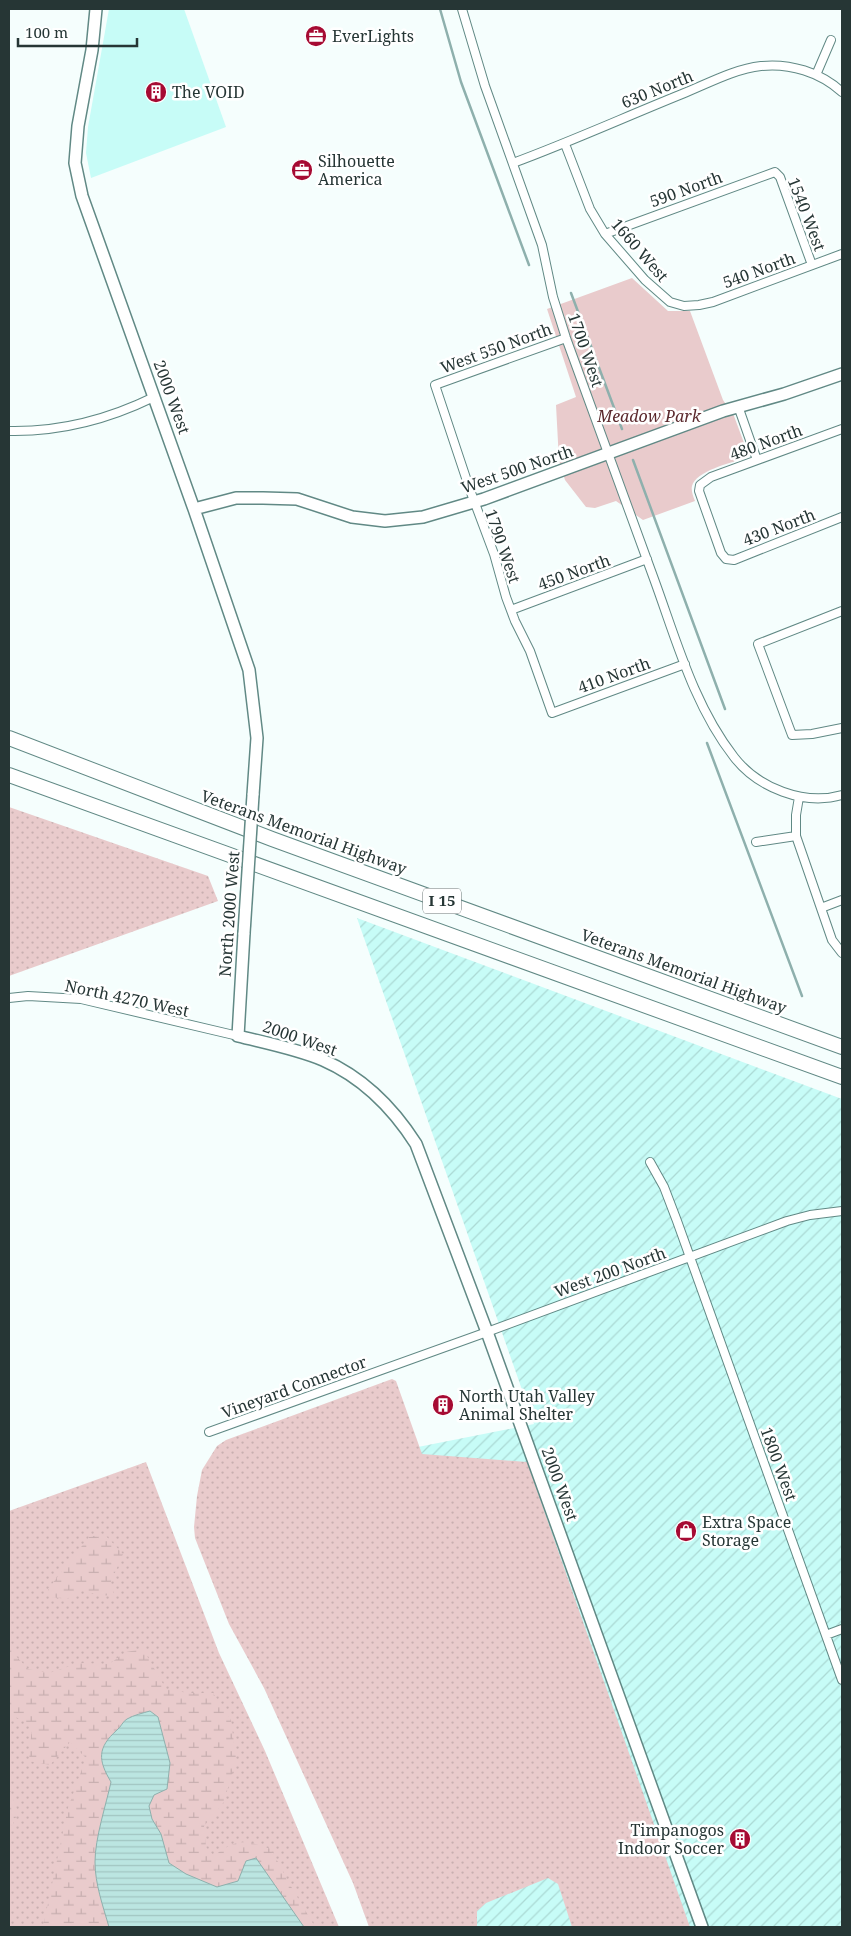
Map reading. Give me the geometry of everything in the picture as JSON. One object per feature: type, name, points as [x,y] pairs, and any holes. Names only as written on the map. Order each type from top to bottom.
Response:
[{"type":"highway","name":"Veterans Memorial Highway","points":[[9,738],[272,840],[842,1047]]},
{"type":"highway","name":"I 15","points":[[9,775],[842,1077]]},
{"type":"street","name":"2000 West","points":[[96,9],[92,50],[78,126],[75,163],[82,196],[194,509],[249,670],[257,738],[253,795]]},
{"type":"street","name":"1700 West","points":[[462,9],[485,86],[542,245],[553,297],[566,338],[699,699],[734,758],[752,775],[771,787],[799,796],[815,798],[842,794]]},
{"type":"street","points":[[831,40],[816,74],[842,92]]},
{"type":"street","name":"630 North","points":[[513,163],[565,144],[617,120],[748,68],[776,66],[816,74]]},
{"type":"street","name":"1660 West","points":[[565,144],[590,209],[604,234],[645,280],[670,302],[684,306]]},
{"type":"street","name":"590 North","points":[[604,234],[772,172],[777,173]]},
{"type":"street","name":"1540 West","points":[[777,173],[812,265]]},
{"type":"street","name":"540 North","points":[[684,306],[713,302],[842,254]]},
{"type":"street","name":"West 550 North","points":[[435,385],[566,338]]},
{"type":"street","name":"West 500 North","points":[[194,509],[236,498],[297,499],[352,517],[385,521],[423,517],[474,502],[738,406],[784,394],[842,374]]},
{"type":"street","name":"1790 West","points":[[435,385],[474,502],[494,554],[511,610],[530,651],[552,713]]},
{"type":"street","points":[[9,431],[49,430],[82,423],[122,411],[154,397]]},
{"type":"street","points":[[738,406],[757,460]]},
{"type":"street","name":"480 North","points":[[726,559],[721,553],[700,496],[700,484],[711,477],[842,429]]},
{"type":"street","name":"430 North","points":[[726,559],[734,560],[842,517]]},
{"type":"street","name":"450 North","points":[[511,610],[647,559]]},
{"type":"street","points":[[842,611],[758,644],[792,735],[812,734],[842,728]]},
{"type":"street","name":"410 North","points":[[552,713],[685,664]]},
{"type":"street","name":"North 2000 West","points":[[238,1036],[253,795]]},
{"type":"street","points":[[799,796],[796,815],[796,836],[832,940],[842,953]]},
{"type":"street","points":[[756,842],[796,836]]},
{"type":"street","points":[[821,908],[842,900]]},
{"type":"street","name":"North 4270 West","points":[[9,998],[28,996],[81,999],[238,1036]]},
{"type":"street","name":"2000 West","points":[[238,1036],[323,1060],[370,1089],[401,1121],[416,1144],[487,1332],[702,1927]]},
{"type":"street","name":"1800 West","points":[[650,1162],[664,1187],[690,1257],[842,1680]]},
{"type":"street","name":"West 200 North","points":[[388,1368],[787,1221],[810,1215],[842,1211]]},
{"type":"street","name":"Vineyard Connector","points":[[210,1432],[388,1368]]},
{"type":"street","points":[[826,1635],[842,1629]]},
{"type":"shaded area","points":[[109,9],[184,9],[226,127],[91,178],[86,153],[88,127]]},
{"type":"shaded area","points":[[357,918],[842,1099],[842,1927],[372,1927],[322,1466],[534,1424]]},
{"type":"shaded area","points":[[150,1711],[158,1717],[170,1763],[167,1789],[154,1795],[149,1806],[152,1819],[161,1834],[169,1863],[186,1874],[217,1887],[238,1881],[246,1861],[256,1858],[304,1927],[109,1927],[95,1870],[95,1853],[111,1782],[102,1761],[103,1749],[110,1736],[126,1720]]},
{"type":"green space","name":"Meadow Park","points":[[632,278],[668,311],[690,311],[723,400],[734,416],[747,451],[747,456],[743,459],[714,468],[700,476],[692,486],[695,501],[643,520],[616,501],[595,508],[586,507],[565,480],[559,461],[556,405],[576,397],[547,309]]},
{"type":"green space","points":[[9,807],[208,876],[218,901],[9,976]]},
{"type":"green space","points":[[392,1379],[396,1381],[422,1454],[527,1462],[690,1927],[572,1927],[558,1884],[548,1878],[486,1903],[477,1911],[477,1927],[369,1927],[353,1883],[264,1688],[229,1624],[195,1538],[194,1527],[202,1470],[217,1446],[226,1440]]},
{"type":"green space","points":[[146,1462],[219,1653],[265,1751],[339,1927],[9,1927],[9,1511]]},
{"type":"green space","points":[[104,1534],[123,1554],[110,1584],[114,1594],[103,1596],[80,1590],[67,1599],[51,1597],[48,1589],[89,1537]]},
{"type":"green space","points":[[9,1638],[15,1655],[28,1669],[49,1673],[79,1663],[109,1664],[126,1652],[143,1649],[166,1689],[188,1693],[213,1693],[231,1720],[236,1759],[224,1802],[204,1826],[206,1847],[214,1856],[229,1846],[241,1842],[271,1849],[315,1927],[43,1927],[68,1808],[86,1758],[70,1742],[50,1765],[29,1761],[32,1725],[9,1714]]},
{"type":"green space","points":[[9,1788],[18,1812],[12,1826],[9,1824]]},
{"type":"waterway","points":[[440,9],[461,82],[529,265]]},
{"type":"waterway","points":[[571,293],[622,429]]},
{"type":"waterway","points":[[633,460],[725,709]]},
{"type":"waterway","points":[[707,743],[802,996]]},
{"type":"place","name":"EverLights","points":[[316,36]]},
{"type":"place","name":"The VOID","points":[[156,92]]},
{"type":"place","name":"Silhouette America","points":[[302,170]]},
{"type":"place","name":"North Utah Valley Animal Shelter","points":[[443,1405]]},
{"type":"place","name":"Extra Space Storage","points":[[686,1531]]},
{"type":"place","name":"Timpanogos Indoor Soccer","points":[[740,1839]]}]
